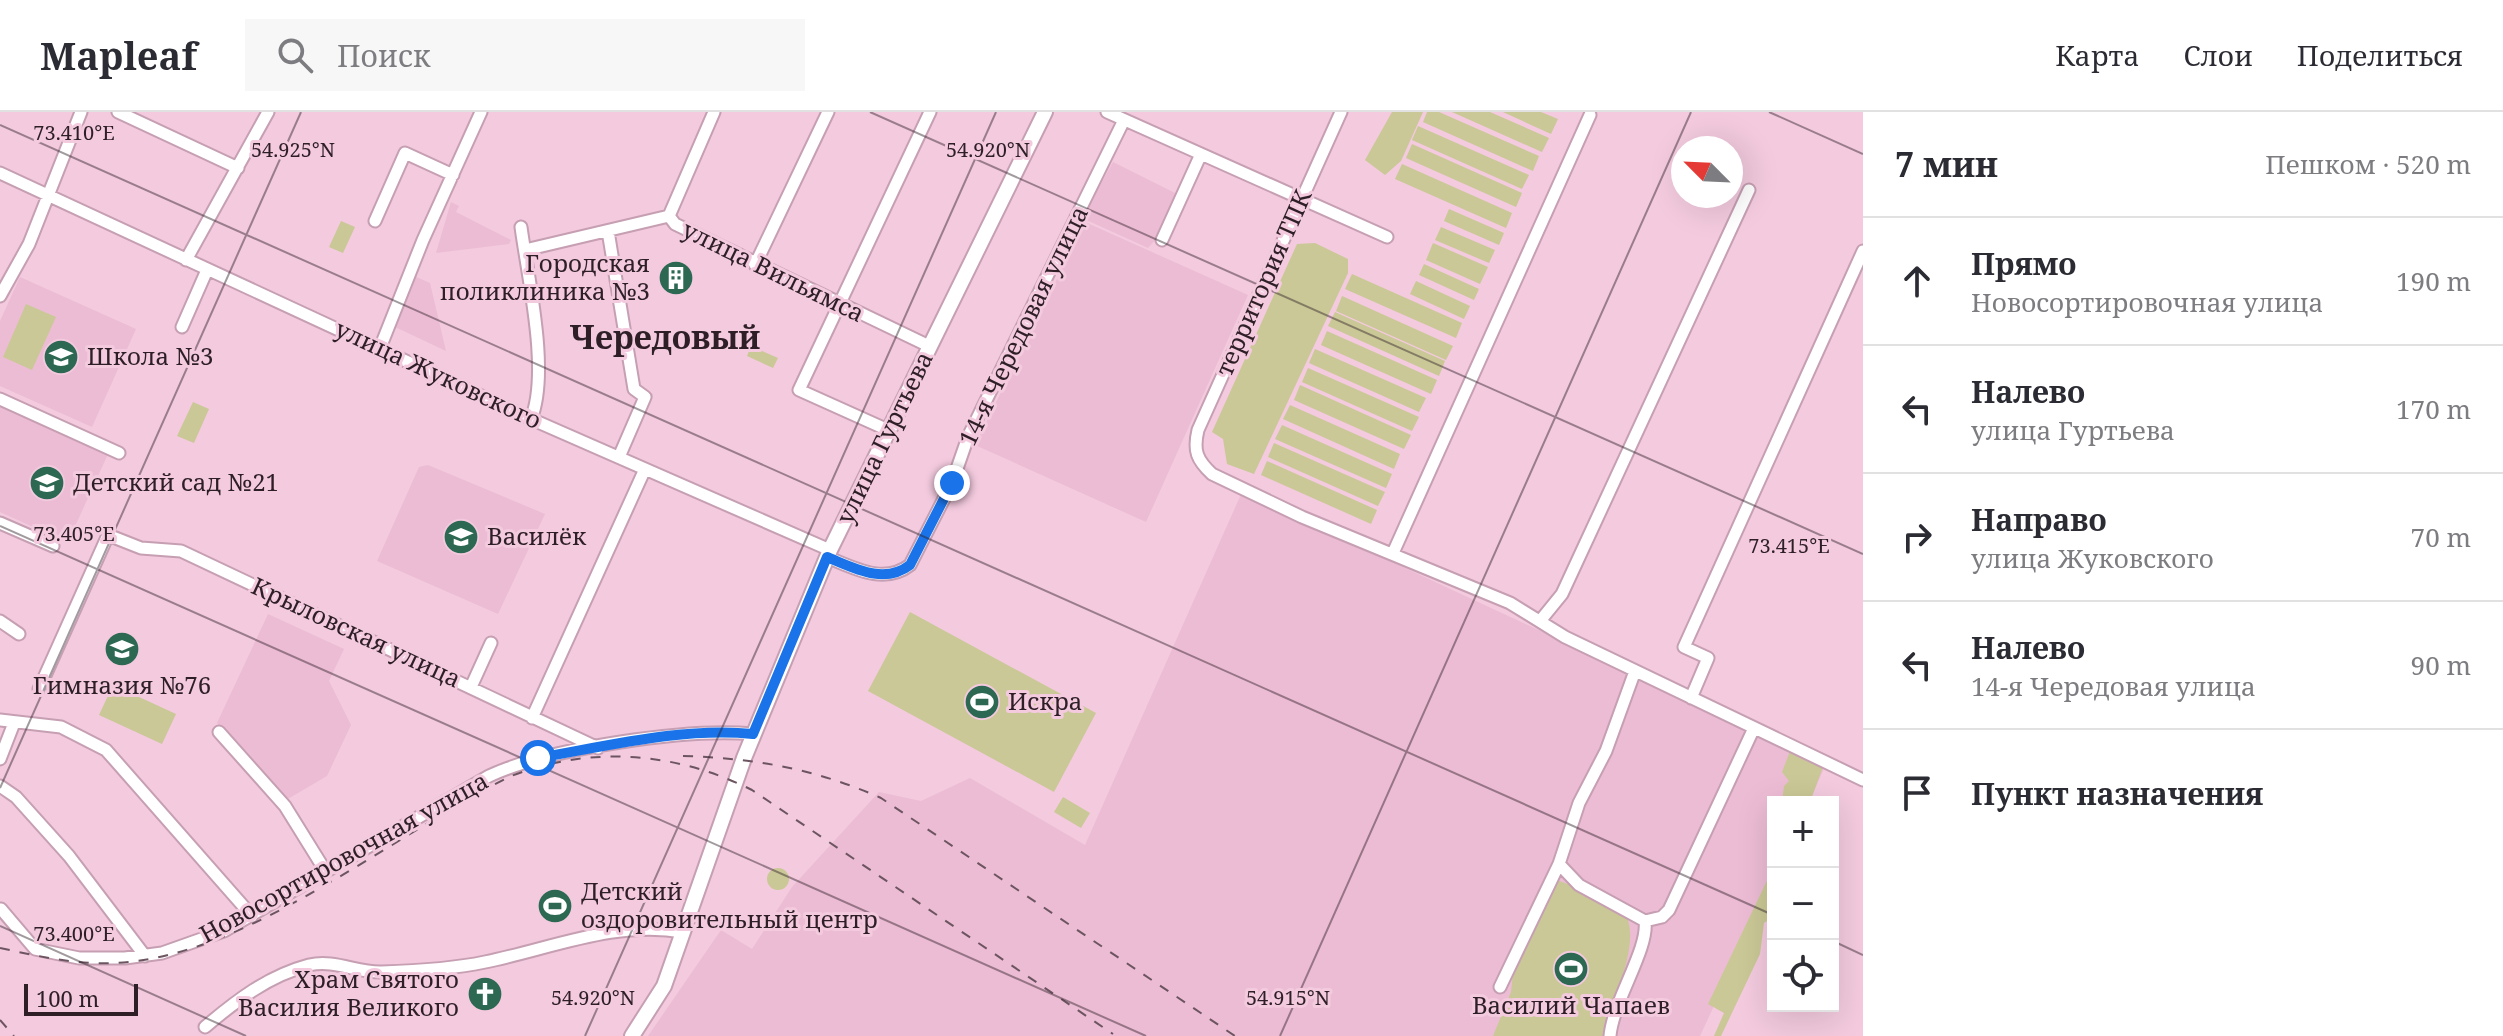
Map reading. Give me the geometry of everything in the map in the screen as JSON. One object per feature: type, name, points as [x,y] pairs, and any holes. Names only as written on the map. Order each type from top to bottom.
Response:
[{"type":"main road","name":"улица Гуртьева","points":[[632,1036],[664,986],[753,734],[829,553],[1045,112]]},
{"type":"street","points":[[0,296],[4,278],[29,244],[81,112]]},
{"type":"street","points":[[118,112],[238,168]]},
{"type":"street","points":[[186,260],[268,112]]},
{"type":"street","points":[[380,348],[481,112]]},
{"type":"street","points":[[669,216],[714,112]]},
{"type":"street","points":[[755,265],[828,112]]},
{"type":"street","points":[[888,430],[799,390],[930,112]]},
{"type":"street","points":[[1107,112],[1387,237]]},
{"type":"street","name":"территория ТПК","points":[[1341,112],[1198,430],[1197,457],[1212,474],[1244,490],[1393,553]]},
{"type":"street","points":[[1590,115],[1393,553],[1510,603],[1635,671],[1863,780]]},
{"type":"street","name":"14-я Чередовая улица","points":[[901,572],[910,565],[952,483],[968,437],[1124,120]]},
{"type":"street","points":[[375,221],[405,153],[453,175]]},
{"type":"street","points":[[1162,240],[1201,154]]},
{"type":"street","name":"улица Жуковского","points":[[0,173],[829,553],[860,570],[886,575],[901,572]]},
{"type":"street","points":[[1540,621],[1562,594],[1749,190]]},
{"type":"street","name":"улица Вильямса","points":[[525,250],[669,216],[675,224],[755,265],[929,346]]},
{"type":"street","points":[[521,227],[539,372],[538,402],[531,419]]},
{"type":"street","points":[[608,231],[634,389],[645,397],[619,457]]},
{"type":"street","points":[[1691,698],[1708,658],[1684,647],[1863,251]]},
{"type":"street","points":[[182,327],[207,270]]},
{"type":"street","points":[[0,399],[119,453]]},
{"type":"street","points":[[532,718],[645,469]]},
{"type":"street","points":[[0,523],[53,546]]},
{"type":"street","name":"Крыловская улица","points":[[39,689],[108,535],[141,548],[181,551],[599,748]]},
{"type":"street","points":[[0,621],[19,634]]},
{"type":"street","points":[[471,687],[491,643]]},
{"type":"street","points":[[1500,987],[1559,864],[1579,803],[1606,751],[1635,671]]},
{"type":"street","points":[[0,720],[61,727],[106,750],[252,916]]},
{"type":"street","points":[[0,759],[14,723]]},
{"type":"street","points":[[1559,864],[1579,885],[1645,921],[1662,917],[1669,910],[1754,728]]},
{"type":"street","name":"Новосортировочная улица","points":[[1,909],[39,951],[79,958],[145,956],[179,949],[252,916],[503,769],[538,758],[599,748],[723,731],[753,734]]},
{"type":"street","points":[[219,732],[285,806],[326,872]]},
{"type":"street","points":[[0,786],[16,797],[69,856],[145,956]]},
{"type":"street","points":[[1610,1036],[1615,1009],[1644,936],[1645,921]]},
{"type":"street","points":[[205,1027],[254,988],[310,965],[331,962],[377,973],[485,962],[609,933],[652,928],[683,932]]},
{"type":"shaded area","points":[[1392,112],[1423,112],[1401,161],[1385,175],[1365,160]]},
{"type":"shaded area","points":[[1427,112],[1439,112],[1539,156],[1533,171],[1423,122]]},
{"type":"shaded area","points":[[1452,112],[1490,112],[1549,138],[1542,152]]},
{"type":"shaded area","points":[[1503,112],[1541,112],[1558,119],[1551,134]]},
{"type":"shaded area","points":[[1418,126],[1529,175],[1522,189],[1412,140]]},
{"type":"shaded area","points":[[1412,144],[1522,193],[1516,207],[1406,158]]},
{"type":"shaded area","points":[[1113,162],[1179,195],[1163,231],[1148,248],[1082,218]]},
{"type":"shaded area","points":[[1402,164],[1512,213],[1506,228],[1395,179]]},
{"type":"shaded area","points":[[451,202],[459,206],[456,212],[511,240],[509,244],[436,253]]},
{"type":"shaded area","points":[[1449,209],[1504,233],[1499,245],[1444,221]]},
{"type":"shaded area","points":[[341,221],[355,227],[343,253],[329,247]]},
{"type":"shaded area","points":[[1085,222],[1248,295],[1146,522],[975,445]]},
{"type":"shaded area","points":[[1441,227],[1495,250],[1489,263],[1435,240]]},
{"type":"shaded area","points":[[1315,243],[1348,259],[1348,273],[1254,474],[1227,464],[1223,439],[1212,432],[1297,244]]},
{"type":"shaded area","points":[[1433,243],[1488,267],[1480,284],[1426,260]]},
{"type":"shaded area","points":[[1424,264],[1479,289],[1474,300],[1419,275]]},
{"type":"shaded area","points":[[1352,274],[1462,323],[1456,338],[1345,289]]},
{"type":"shaded area","points":[[414,276],[430,283],[446,351],[393,326]]},
{"type":"shaded area","name":"Школа №3","points":[[20,277],[136,329],[92,427],[0,386],[0,321]]},
{"type":"shaded area","points":[[1416,281],[1470,306],[1464,319],[1410,294]]},
{"type":"shaded area","points":[[1342,296],[1453,346],[1446,360],[1336,311]]},
{"type":"shaded area","points":[[26,304],[56,317],[32,370],[3,357]]},
{"type":"shaded area","points":[[1335,312],[1445,361],[1439,376],[1328,326]]},
{"type":"shaded area","points":[[1327,331],[1437,380],[1431,394],[1321,345]]},
{"type":"shaded area","points":[[751,346],[778,358],[773,368],[747,356]]},
{"type":"shaded area","points":[[1315,349],[1426,398],[1419,412],[1309,363]]},
{"type":"shaded area","points":[[1308,368],[1419,417],[1412,431],[1302,382]]},
{"type":"shaded area","points":[[1300,385],[1411,435],[1404,449],[1294,400]]},
{"type":"shaded area","points":[[193,402],[209,409],[194,443],[177,436]]},
{"type":"shaded area","name":"Детский сад №21","points":[[0,405],[108,454],[72,533],[53,536],[0,512]]},
{"type":"shaded area","points":[[1290,405],[1400,454],[1394,469],[1283,419]]},
{"type":"shaded area","points":[[1282,425],[1392,474],[1386,488],[1275,439]]},
{"type":"shaded area","points":[[1274,443],[1385,492],[1378,506],[1268,457]]},
{"type":"shaded area","points":[[1267,461],[1377,510],[1371,524],[1261,475]]},
{"type":"shaded area","name":"Василёк","points":[[428,465],[545,514],[498,614],[377,561],[419,467]]},
{"type":"shaded area","points":[[1242,492],[1826,764],[1812,796],[1767,796],[1767,892],[1700,1036],[648,1036],[721,930],[752,949],[792,887],[879,792],[921,801],[970,778],[1085,845]]},
{"type":"shaded area","name":"Искра","points":[[910,612],[1096,713],[1054,792],[868,691]]},
{"type":"shaded area","points":[[268,614],[344,649],[329,681],[351,725],[327,776],[286,800],[217,723]]},
{"type":"shaded area","points":[[113,685],[176,714],[162,744],[99,715]]},
{"type":"shaded area","points":[[1790,751],[1823,767],[1812,796],[1783,796],[1784,786],[1789,781],[1782,772]]},
{"type":"shaded area","points":[[1063,797],[1090,813],[1081,828],[1054,812]]},
{"type":"shaded area","points":[[778,868],[786,871],[789,879],[786,887],[778,890],[770,887],[767,879],[770,871]]},
{"type":"shaded area","name":"Василий Чапаев","points":[[1557,880],[1609,901],[1623,912],[1629,923],[1628,954],[1604,1036],[1493,1036],[1511,992],[1513,973]]},
{"type":"shaded area","points":[[1767,881],[1767,921],[1764,923],[1760,954],[1721,1036],[1714,1036],[1724,1013],[1708,1004]]},
{"type":"railway","points":[[683,756],[735,759],[809,772],[881,798],[1235,1036]]},
{"type":"railway","points":[[0,948],[86,963],[115,963],[165,956],[215,940],[267,917],[511,776],[572,760],[633,757],[694,767],[752,790],[1113,1034]]},
{"type":"railway","points":[[0,1020],[14,1036]]},
{"type":"place","name":"Городская поликлиника №3","points":[[676,278]]},
{"type":"place","name":"Школа №3","points":[[61,357]]},
{"type":"place","name":"Детский сад №21","points":[[47,483]]},
{"type":"place","name":"Василёк","points":[[461,537]]},
{"type":"place","name":"Гимназия №76","points":[[122,649]]},
{"type":"place","name":"Искра","points":[[982,702]]},
{"type":"place","name":"Детский оздоровительный центр","points":[[555,906]]},
{"type":"place","name":"Василий Чапаев","points":[[1571,969]]},
{"type":"place","name":"Храм Святого Василия Великого","points":[[485,994]]},
{"type":"district","name":"Чередовый","points":[[665,338]]},
{"type":"route","points":[[538,758],[692,734],[723,731],[753,734],[827,557],[860,570],[886,575],[901,572],[910,565],[952,483]]}]
